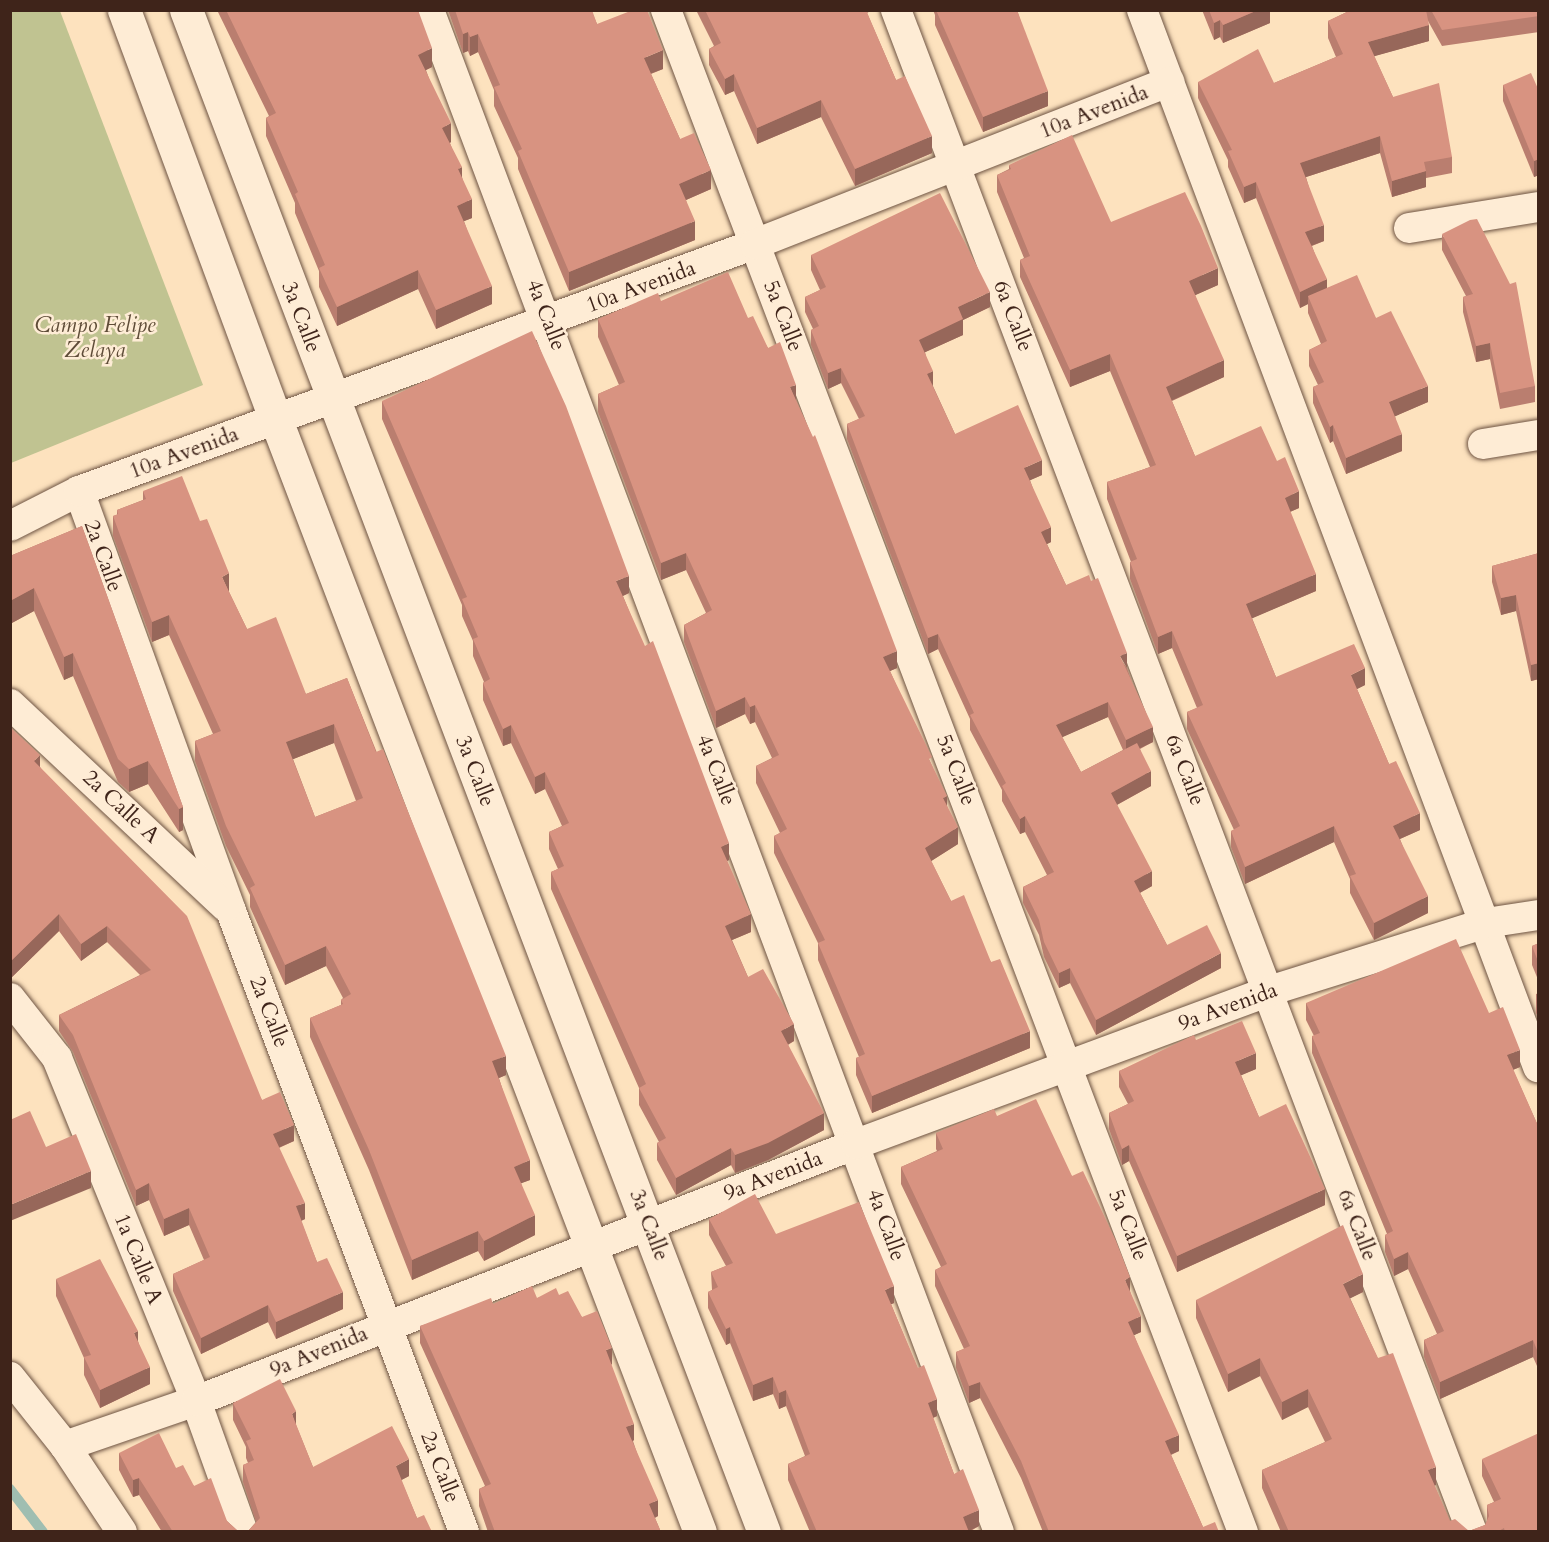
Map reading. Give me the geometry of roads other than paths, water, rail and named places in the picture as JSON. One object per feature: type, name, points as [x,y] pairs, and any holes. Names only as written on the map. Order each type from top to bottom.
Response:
[{"type":"street","points":[[124,10],[276,420],[700,1532]]},
{"type":"street","name":"3a Calle","points":[[186,10],[764,1532]]},
{"type":"street","name":"4a Calle","points":[[429,10],[548,321],[999,1532]]},
{"type":"street","name":"5a Calle","points":[[666,10],[1243,1532]]},
{"type":"street","name":"6a Calle","points":[[896,10],[1472,1532]]},
{"type":"street","points":[[1142,10],[1539,1067]]},
{"type":"street","name":"10a Avenida","points":[[10,526],[80,491],[755,244],[1169,82]]},
{"type":"street","points":[[1409,228],[1539,207]]},
{"type":"street","points":[[1483,444],[1539,435]]},
{"type":"street","name":"2a Calle","points":[[80,491],[231,911],[464,1532]]},
{"type":"street","name":"2a Calle A","points":[[10,704],[231,911]]},
{"type":"street","name":"9a Avenida","points":[[65,1446],[196,1401],[386,1325],[856,1144],[1269,991],[1486,923],[1539,915]]},
{"type":"street","name":"1a Calle A","points":[[10,998],[57,1058],[196,1401],[243,1532]]},
{"type":"street","points":[[10,1377],[65,1446],[122,1532]]},
{"type":"waterway","points":[[10,1489],[43,1532]]},
{"type":"park label","name":"Campo Felipe Zelaya","points":[[95,338]]}]
